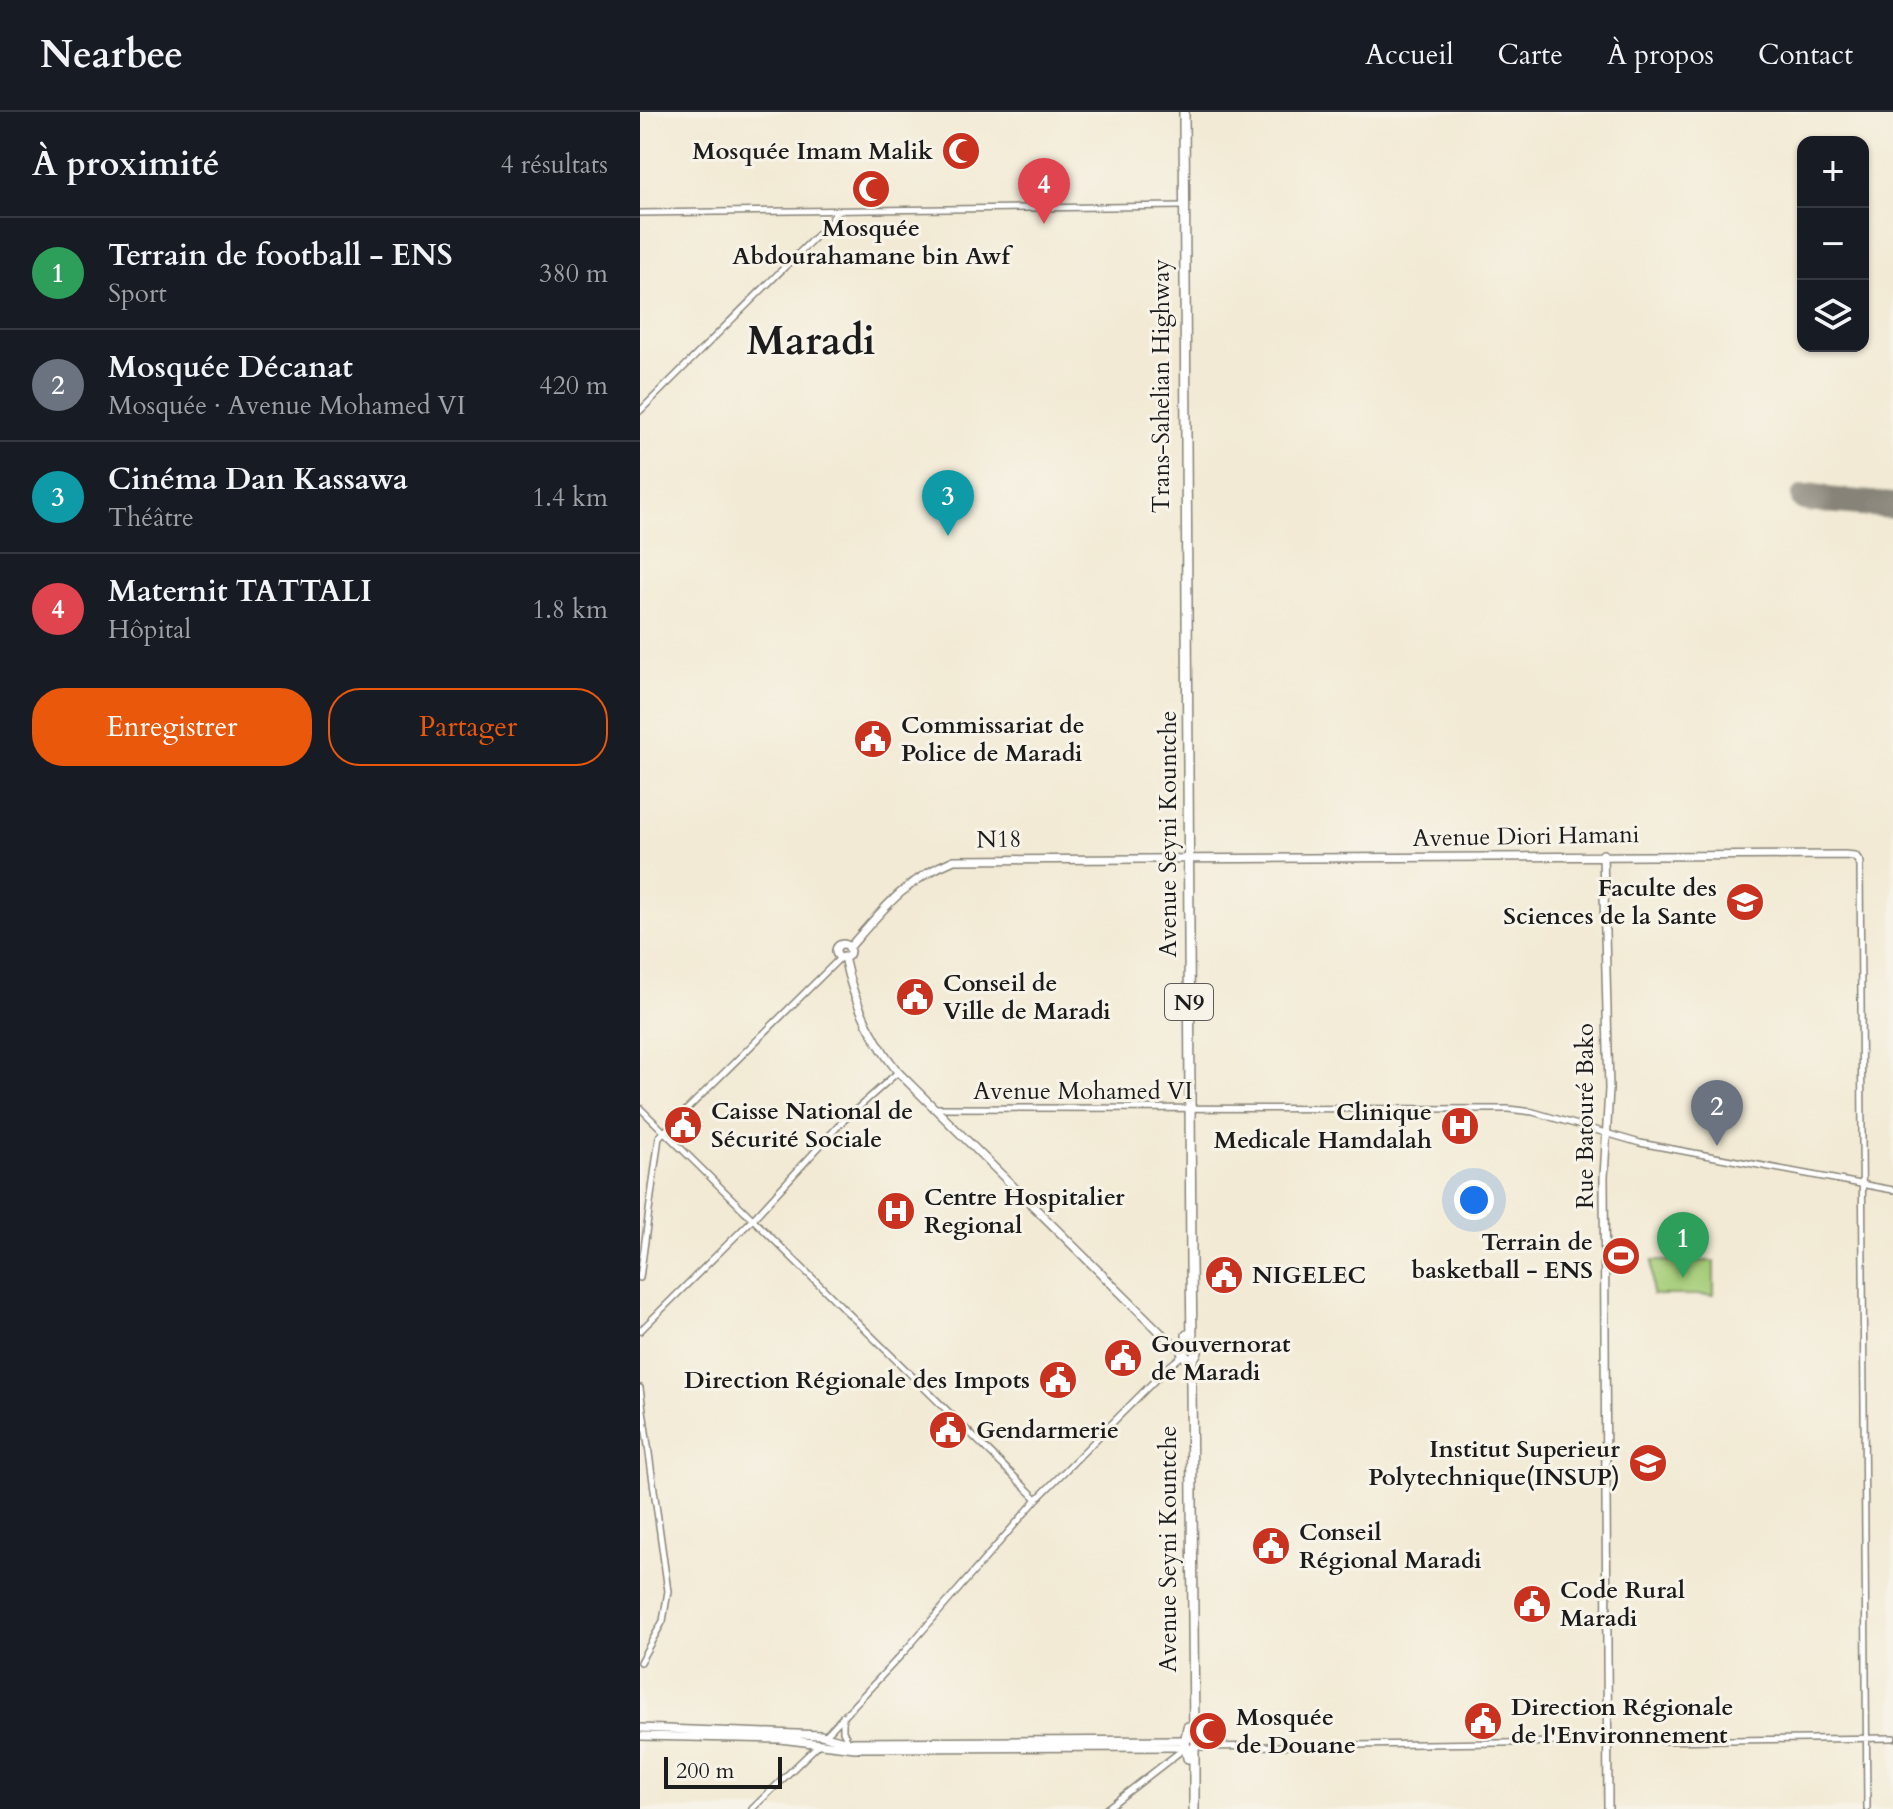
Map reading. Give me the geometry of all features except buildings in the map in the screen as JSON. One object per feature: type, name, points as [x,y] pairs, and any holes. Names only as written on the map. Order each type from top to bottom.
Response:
[{"type":"highway","name":"Trans-Sahelian Highway","points":[[1182,112],[1185,658]]},
{"type":"highway","name":"Avenue Seyni Kountche","points":[[1185,658],[1192,1809]]},
{"type":"main road","name":"Rue Batouré Bako","points":[[1603,854],[1609,1089],[1605,1134],[1608,1809]]},
{"type":"main road","name":"Avenue Diori Hamani","points":[[1186,857],[1844,855],[1855,856],[1860,863]]},
{"type":"main road","name":"N18","points":[[843,957],[849,954],[849,948],[882,910],[917,877],[954,860],[1186,857]]},
{"type":"main road","points":[[843,957],[859,1011],[879,1048],[898,1072],[1109,1282],[1187,1352]]},
{"type":"main road","points":[[640,1728],[822,1741],[855,1748],[956,1749],[1191,1743]]},
{"type":"main road","points":[[640,1736],[848,1742],[1191,1743]]},
{"type":"street","points":[[640,213],[1182,206]]},
{"type":"street","points":[[640,411],[830,222],[838,209]]},
{"type":"street","points":[[1860,863],[1867,1809]]},
{"type":"street","points":[[640,1278],[657,1144],[664,1131],[843,957]]},
{"type":"street","points":[[640,1331],[753,1219],[841,1123],[898,1072]]},
{"type":"street","points":[[640,1108],[1037,1499]]},
{"type":"street","name":"Avenue Mohamed VI","points":[[936,1108],[1508,1109],[1533,1112],[1605,1134],[1678,1151],[1893,1190]]},
{"type":"street","points":[[752,1809],[822,1741],[904,1652],[1037,1499],[1145,1389],[1187,1352]]},
{"type":"street","points":[[640,1388],[668,1591],[663,1621],[640,1662]]},
{"type":"street","points":[[843,1715],[843,1731],[848,1742]]},
{"type":"street","points":[[1106,1809],[1191,1743],[1893,1738]]},
{"type":"green space","points":[[1652,1261],[1714,1261],[1714,1295],[1652,1295]]},
{"type":"taxiway","points":[[1812,489],[1825,491],[1851,502],[1827,508],[1809,507],[1804,498],[1805,493],[1812,489]]},
{"type":"taxiway","points":[[1885,505],[1893,510]]},
{"type":"runway","points":[[1804,498],[1893,506]]},
{"type":"place","name":"Mosquée Imam Malik","points":[[961,151]]},
{"type":"place","name":"Mosquée Abdourahamane bin Awf","points":[[871,189]]},
{"type":"place","name":"Maternit TATTALI","points":[[1044,224]]},
{"type":"place","name":"Cinéma Dan Kassawa","points":[[948,536]]},
{"type":"place","name":"Commissariat de Police de Maradi","points":[[873,739]]},
{"type":"place","name":"Faculte des Sciences de la Sante","points":[[1745,902]]},
{"type":"place","name":"Conseil de Ville de Maradi","points":[[915,997]]},
{"type":"place","name":"Caisse National de Sécurité Sociale","points":[[683,1125]]},
{"type":"place","name":"Clinique Medicale Hamdalah","points":[[1460,1126]]},
{"type":"place","name":"Mosquée Décanat","points":[[1717,1146]]},
{"type":"place","name":"Centre Hospitalier Regional","points":[[896,1211]]},
{"type":"place","name":"Terrain de basketball - ENS","points":[[1621,1256]]},
{"type":"place","name":"NIGELEC","points":[[1224,1275]]},
{"type":"place","name":"Terrain de football - ENS","points":[[1683,1278]]},
{"type":"place","name":"Gouvernorat de Maradi","points":[[1123,1358]]},
{"type":"place","name":"Direction Régionale des Impots","points":[[1058,1380]]},
{"type":"place","name":"Gendarmerie","points":[[948,1430]]},
{"type":"place","name":"Institut Superieur Polytechnique(INSUP)","points":[[1648,1463]]},
{"type":"place","name":"Conseil Régional Maradi","points":[[1271,1546]]},
{"type":"place","name":"Code Rural Maradi","points":[[1532,1604]]},
{"type":"place","name":"Direction Régionale de l'Environnement","points":[[1483,1721]]},
{"type":"place","name":"Mosquée de Douane","points":[[1208,1731]]},
{"type":"district","name":"Maradi","points":[[811,340]]}]
